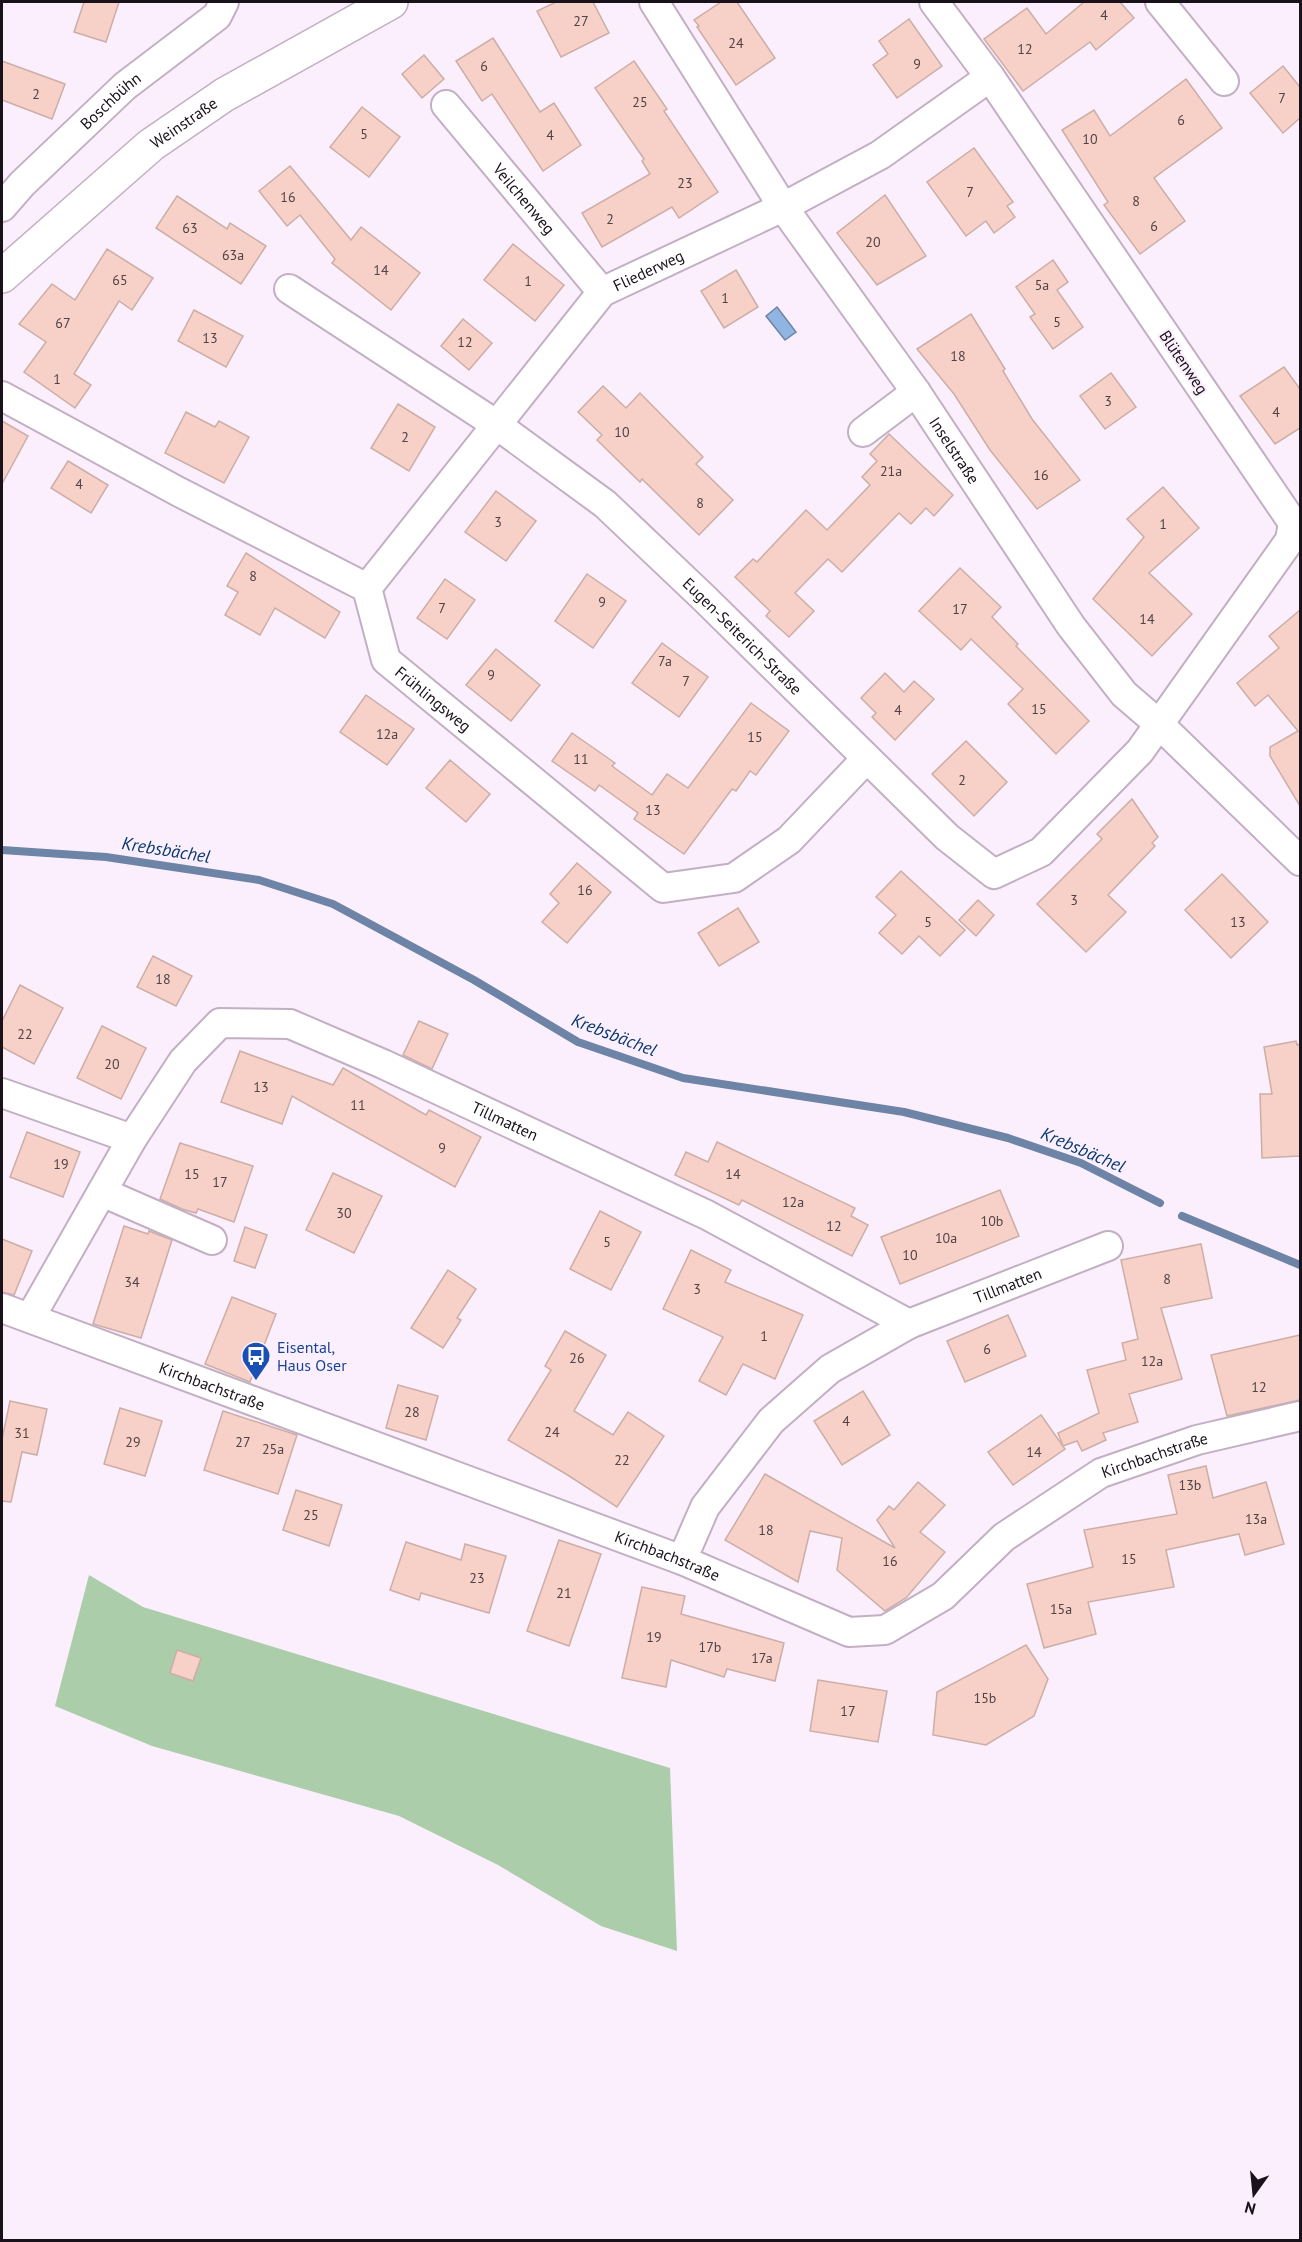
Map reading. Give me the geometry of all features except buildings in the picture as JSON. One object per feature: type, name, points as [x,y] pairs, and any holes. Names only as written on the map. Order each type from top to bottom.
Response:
[{"type":"main road","name":"Weinstraße","points":[[2,276],[151,145],[224,95],[391,2]]},
{"type":"street","name":"Boschbühn","points":[[2,207],[22,184],[125,86],[217,16],[224,2]]},
{"type":"street","name":"Inselstraße","points":[[654,2],[783,207],[916,392],[1071,626],[1124,694],[1160,725],[1300,861]]},
{"type":"street","name":"Blütenweg","points":[[934,2],[990,77],[1293,523],[1290,540],[1160,725]]},
{"type":"street","points":[[1160,2],[1224,81]]},
{"type":"street","name":"Fliederweg","points":[[367,588],[602,292],[783,207],[880,155],[990,77]]},
{"type":"street","name":"Veilchenweg","points":[[446,105],[602,292]]},
{"type":"street","name":"Eugen-Seiterich-Straße","points":[[289,289],[497,425],[605,504],[947,837],[994,874],[1041,852],[1140,751],[1160,725]]},
{"type":"street","points":[[863,432],[916,392]]},
{"type":"street","points":[[2,396],[179,492],[367,588]]},
{"type":"street","name":"Frühlingsweg","points":[[367,588],[386,660],[663,888],[734,878],[789,840],[866,759]]},
{"type":"street","name":"Tillmatten","points":[[30,1317],[132,1139],[183,1061],[220,1023],[290,1024],[383,1064],[707,1215],[909,1324]]},
{"type":"street","points":[[2,1093],[132,1139]]},
{"type":"street","points":[[102,1192],[212,1240]]},
{"type":"street","name":"Tillmatten","points":[[682,1560],[705,1507],[771,1421],[830,1369],[909,1324],[1107,1246]]},
{"type":"street","name":"Kirchbachstraße","points":[[2,1308],[682,1560],[849,1632],[885,1630],[943,1596],[1004,1537],[1101,1473],[1197,1440],[1300,1416]]},
{"type":"green space","points":[[89,1575],[143,1607],[670,1768],[677,1951],[601,1926],[498,1865],[399,1816],[152,1746],[55,1706]]},
{"type":"water","points":[[777,307],[796,332],[785,340],[766,316]]},
{"type":"waterway","name":"Krebsbächel","points":[[2,850],[106,857],[259,880],[333,904],[474,980],[578,1042],[683,1078],[904,1112],[1008,1138],[1081,1163],[1160,1203]]},
{"type":"waterway","name":"Krebsbächel","points":[[1182,1216],[1300,1265]]},
{"type":"place","name":"Eisental, Haus Oser","points":[[256,1382]]}]
